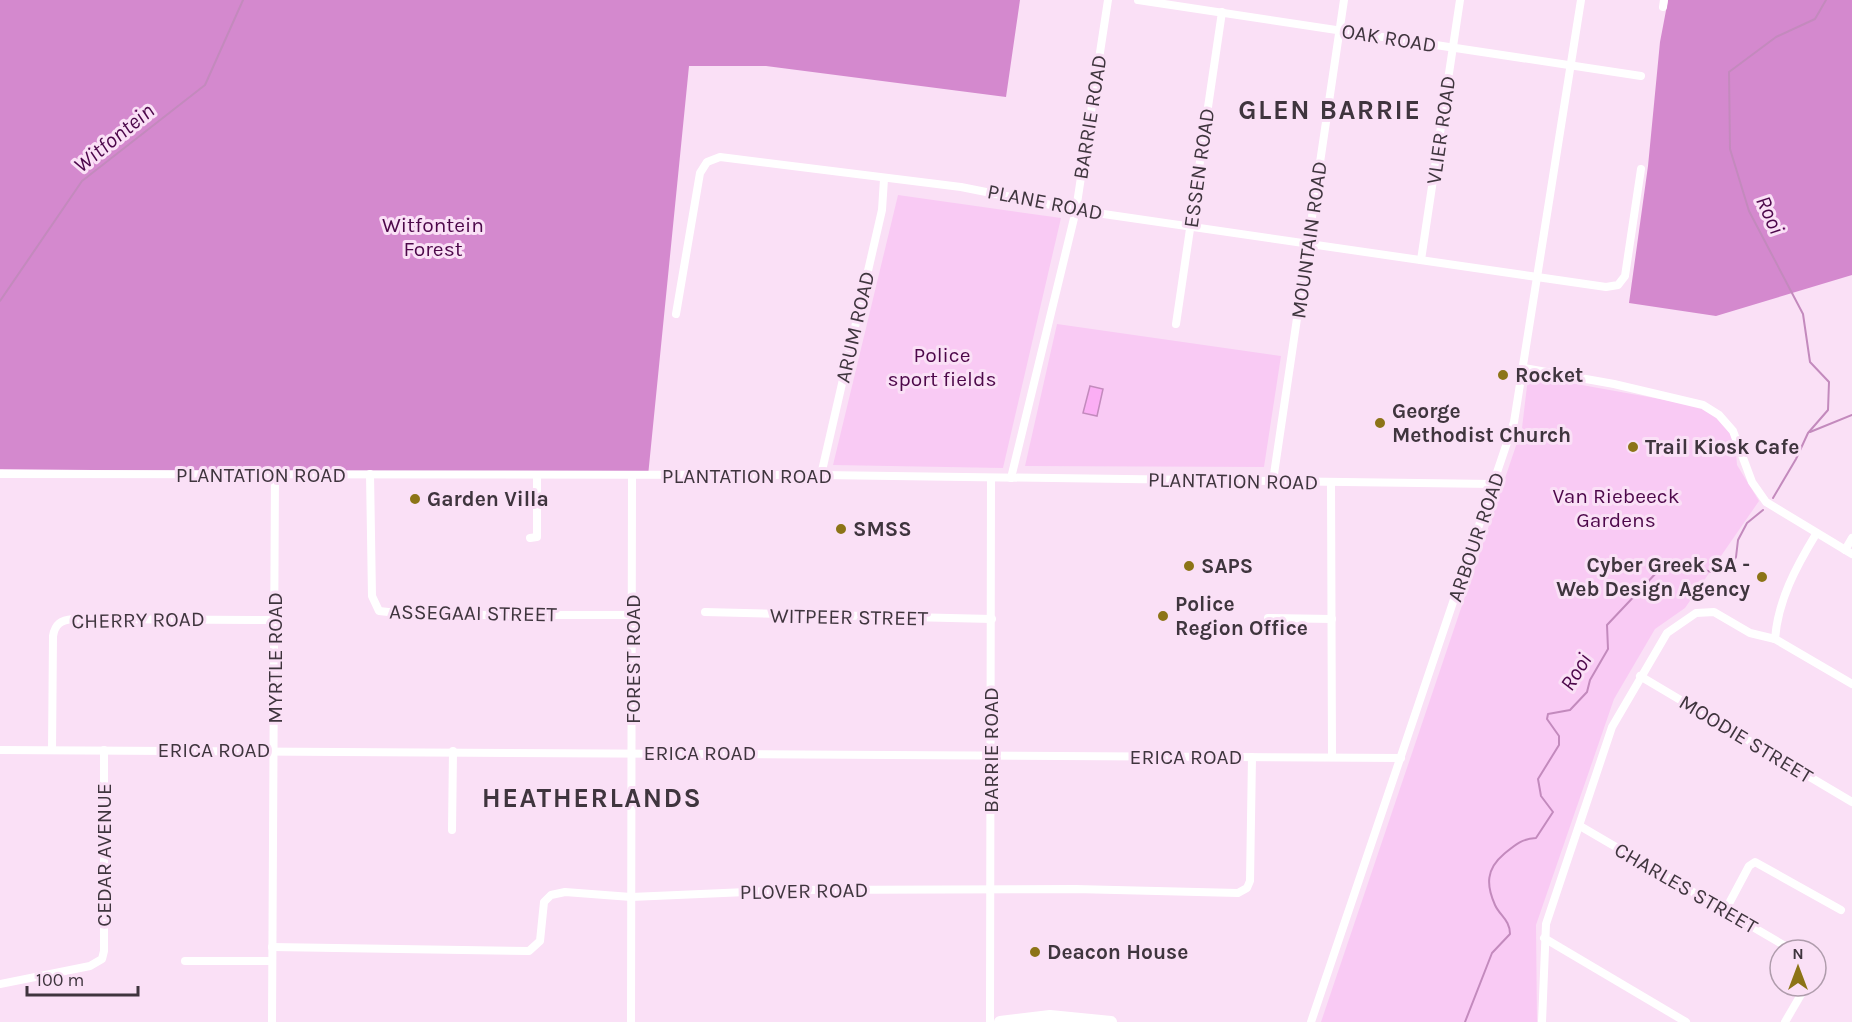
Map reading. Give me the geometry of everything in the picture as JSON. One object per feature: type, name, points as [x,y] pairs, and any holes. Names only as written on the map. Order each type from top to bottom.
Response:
[{"type":"highway","points":[[1000,1022],[1044,1016],[1111,1022]]},
{"type":"street","name":"BARRIE ROAD","points":[[1011,478],[1076,210],[1108,0]]},
{"type":"street","name":"OAK ROAD","points":[[1138,0],[1641,76]]},
{"type":"street","name":"MOUNTAIN ROAD","points":[[1273,481],[1344,0]]},
{"type":"street","name":"VLIER ROAD","points":[[1422,260],[1460,0]]},
{"type":"street","name":"ARBOUR ROAD","points":[[1311,1022],[1514,422],[1581,0]]},
{"type":"street","name":"ESSEN ROAD","points":[[1176,324],[1222,12]]},
{"type":"street","name":"PLANE ROAD","points":[[676,314],[700,173],[707,162],[727,158],[1000,193],[1076,210],[1606,287],[1621,282],[1627,266],[1641,168]]},
{"type":"street","name":"ARUM ROAD","points":[[821,475],[882,210],[884,179]]},
{"type":"street","points":[[1524,368],[1677,398],[1709,409],[1723,419],[1733,431],[1758,494],[1773,508],[1848,552],[1852,538]]},
{"type":"street","name":"PLANTATION ROAD","points":[[0,474],[821,475],[1494,484]]},
{"type":"street","name":"ASSEGAAI STREET","points":[[370,474],[372,596],[379,611],[416,615],[633,615]]},
{"type":"street","name":"MYRTLE ROAD","points":[[272,1022],[275,475]]},
{"type":"street","points":[[530,538],[537,537],[537,476]]},
{"type":"street","name":"FOREST ROAD","points":[[631,1022],[632,476]]},
{"type":"street","name":"BARRIE ROAD","points":[[990,1022],[991,478]]},
{"type":"street","points":[[1331,482],[1332,757]]},
{"type":"street","points":[[1775,639],[1779,613],[1787,587],[1816,534]]},
{"type":"street","name":"WITPEER STREET","points":[[705,612],[992,619]]},
{"type":"street","points":[[1542,1022],[1544,938],[1612,728],[1640,676],[1671,629],[1701,612],[1714,612],[1750,633],[1775,639],[1852,684]]},
{"type":"street","points":[[1268,618],[1332,619]]},
{"type":"street","name":"CHERRY ROAD","points":[[52,750],[53,636],[54,629],[61,621],[73,619],[275,620]]},
{"type":"street","name":"MOODIE STREET","points":[[1640,676],[1852,802]]},
{"type":"street","name":"ERICA ROAD","points":[[0,750],[1401,758]]},
{"type":"street","name":"CEDAR AVENUE","points":[[0,984],[90,966],[102,959],[104,951],[104,750]]},
{"type":"street","points":[[452,830],[453,752]]},
{"type":"street","name":"PLOVER ROAD","points":[[272,947],[524,952],[533,950],[540,941],[542,908],[551,895],[565,892],[632,897],[794,890],[990,889],[1233,894],[1243,891],[1249,885],[1252,757]]},
{"type":"street","name":"CHARLES STREET","points":[[1580,826],[1771,938]]},
{"type":"street","points":[[1725,911],[1750,864],[1755,862],[1841,910]]},
{"type":"street","points":[[1544,938],[1686,1022]]},
{"type":"street","points":[[185,961],[272,961]]},
{"type":"street","points":[[1785,1022],[1799,998]]},
{"type":"green space","name":"Witfontein Forest","points":[[0,0],[1020,0],[1006,97],[766,66],[689,66],[648,476],[0,469]]},
{"type":"green space","points":[[1668,0],[1852,0],[1852,275],[1716,316],[1629,303],[1648,166],[1660,42]]},
{"type":"green space","name":"Police sport fields","points":[[898,195],[1061,218],[1003,468],[833,465]]},
{"type":"green space","name":"Police sport fields","points":[[1057,324],[1281,356],[1264,467],[1025,466]]},
{"type":"green space","name":"Van Riebeeck Gardens","points":[[1537,377],[1699,406],[1722,420],[1735,441],[1737,465],[1759,501],[1685,608],[1655,629],[1614,699],[1536,925],[1537,1022],[1321,1022],[1522,428],[1527,386],[1531,379]]},
{"type":"shaded area","points":[[1090,386],[1103,389],[1097,416],[1083,413]]},
{"type":"waterway","name":"Witfontein","points":[[0,301],[82,181],[205,85],[243,0]]},
{"type":"waterway","name":"Rooi","points":[[1773,498],[1808,433],[1828,410],[1829,382],[1810,362],[1803,314],[1749,211],[1730,149],[1729,72],[1776,37],[1815,19],[1826,0]]},
{"type":"waterway","points":[[1810,432],[1852,415]]},
{"type":"waterway","name":"Rooi","points":[[1465,1022],[1492,953],[1510,934],[1508,925],[1492,898],[1489,884],[1491,871],[1498,860],[1515,845],[1536,838],[1553,812],[1541,796],[1538,779],[1559,745],[1559,736],[1547,719],[1548,714],[1570,710],[1587,692],[1590,680],[1608,649],[1607,625],[1658,571],[1663,560],[1712,572],[1732,564],[1736,557],[1738,540],[1747,523],[1763,510]]},
{"type":"place","name":"Rocket","points":[[1503,375]]},
{"type":"place","name":"George Methodist Church","points":[[1380,423]]},
{"type":"place","name":"Trail Kiosk Cafe","points":[[1633,447]]},
{"type":"place","name":"Garden Villa","points":[[415,499]]},
{"type":"place","name":"SMSS","points":[[841,529]]},
{"type":"place","name":"SAPS","points":[[1189,566]]},
{"type":"place","name":"Cyber Greek SA - Web Design Agency","points":[[1762,577]]},
{"type":"place","name":"Police Region Office","points":[[1163,616]]},
{"type":"place","name":"Deacon House","points":[[1035,952]]},
{"type":"district","name":"GLEN BARRIE","points":[[1330,110]]},
{"type":"district","name":"HEATHERLANDS","points":[[592,798]]}]
